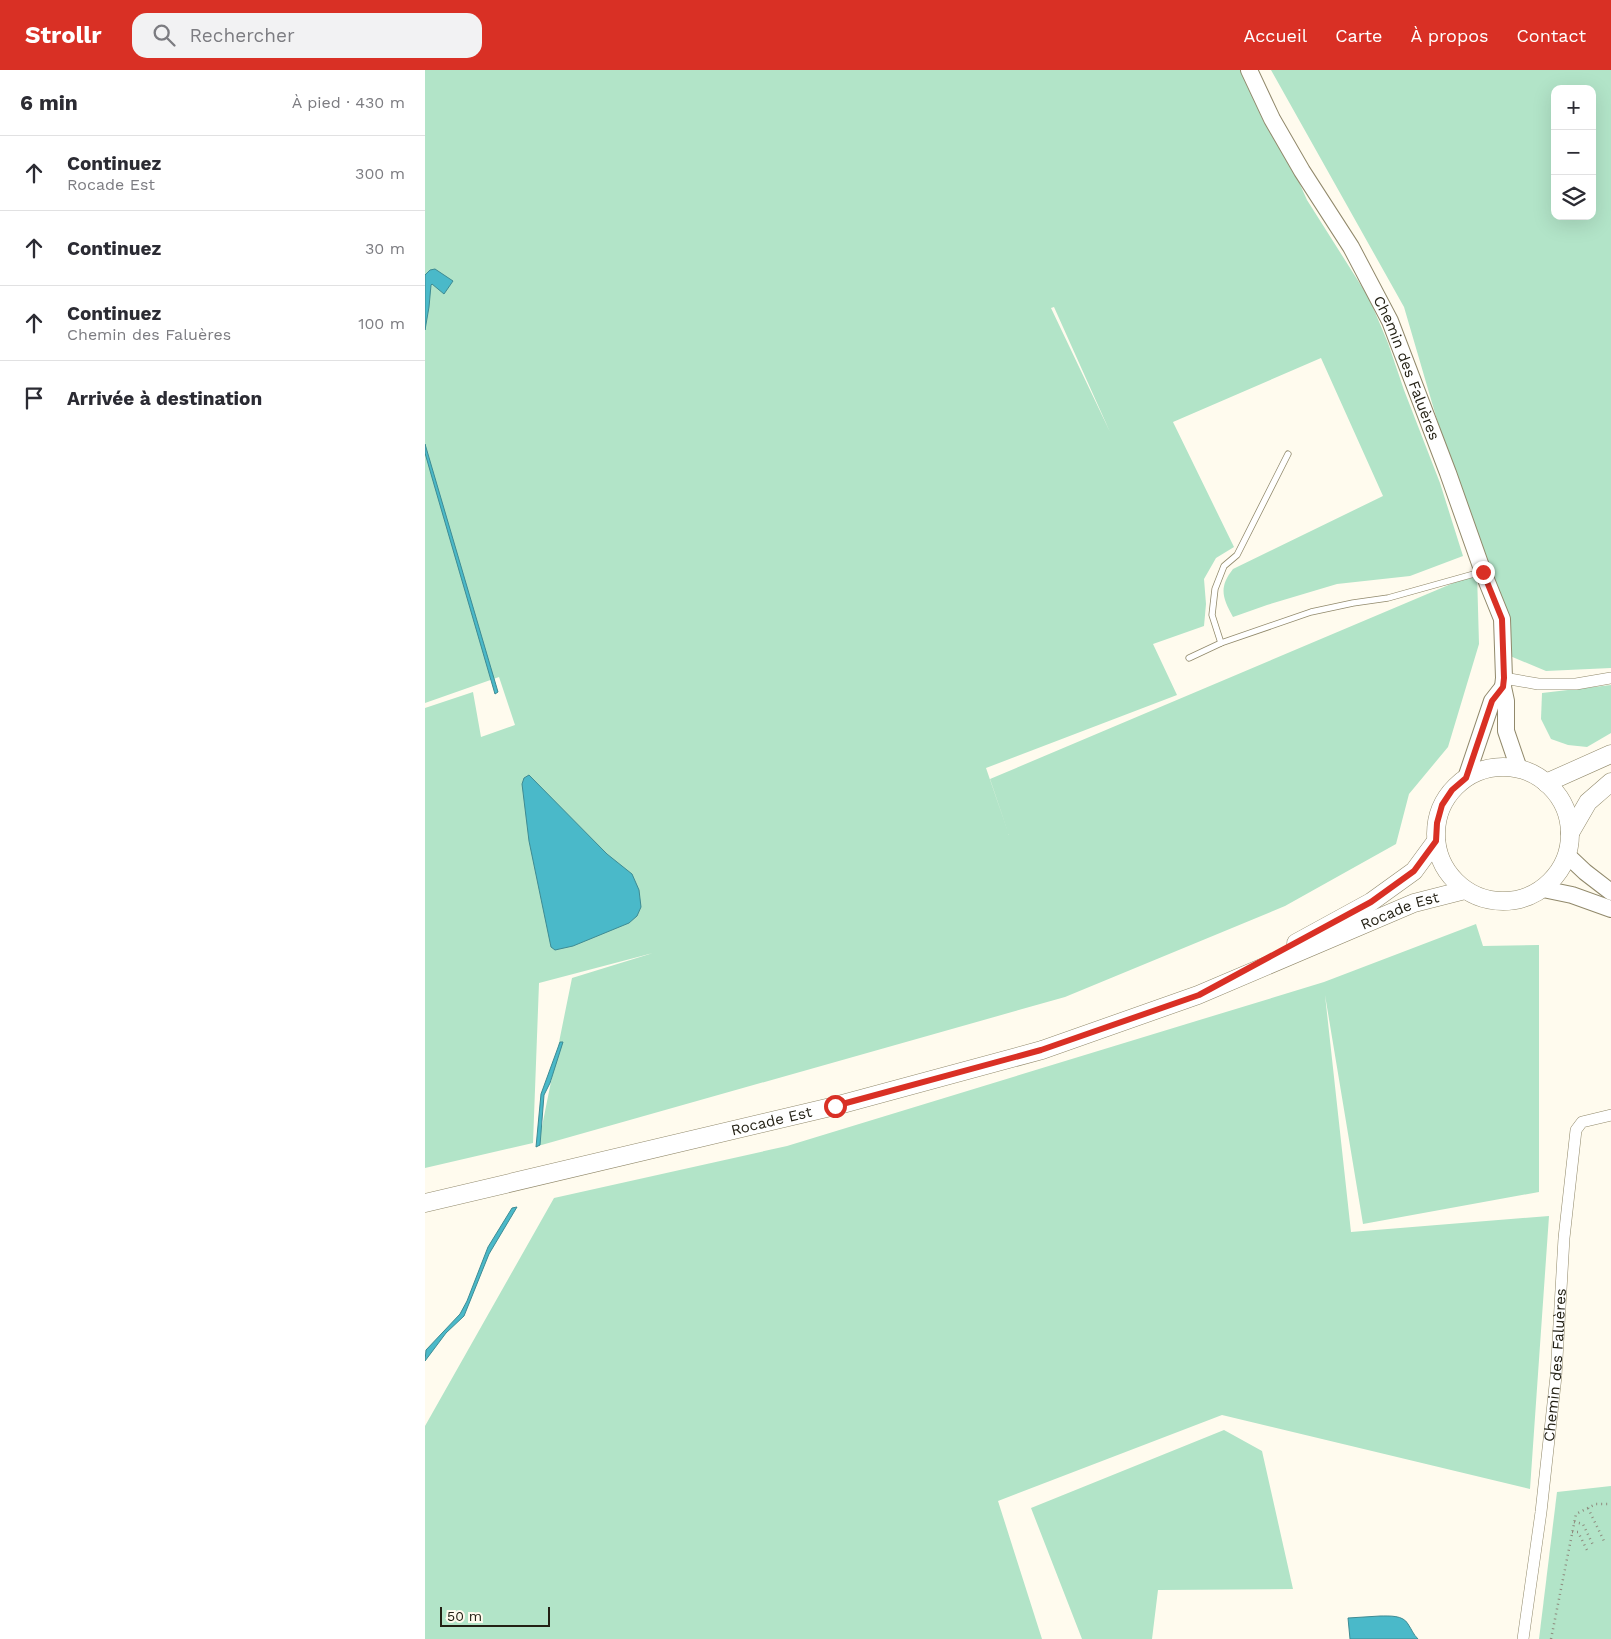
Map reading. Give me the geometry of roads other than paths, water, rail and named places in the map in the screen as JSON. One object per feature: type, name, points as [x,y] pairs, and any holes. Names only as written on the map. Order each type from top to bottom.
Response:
[{"type":"main road","points":[[1546,783],[1611,754]]},
{"type":"main road","points":[[1492,768],[1519,769],[1535,775],[1546,783],[1559,798],[1567,816],[1570,832],[1567,855],[1558,874],[1543,889],[1525,898],[1504,902],[1484,899],[1465,890],[1451,877],[1441,860],[1436,841],[1437,823],[1442,805],[1452,790],[1466,778],[1492,768]]},
{"type":"main road","points":[[1570,832],[1583,808],[1611,782]]},
{"type":"main road","name":"Rocade Est","points":[[1199,995],[1371,902],[1414,871],[1436,841]]},
{"type":"main road","name":"Rocade Est","points":[[425,1203],[835,1106],[1032,1053],[1199,995],[1415,903],[1465,890]]},
{"type":"street","name":"Chemin des Faluères","points":[[1249,70],[1272,119],[1301,171],[1351,247],[1390,321],[1502,619],[1503,683],[1507,731],[1519,769]]},
{"type":"street","points":[[1466,778],[1492,701],[1503,683],[1576,684],[1611,678]]},
{"type":"street","points":[[1567,855],[1611,892]]},
{"type":"street","points":[[1543,889],[1572,895],[1611,909]]},
{"type":"street","name":"Chemin des Faluères","points":[[1523,1639],[1541,1512],[1555,1386],[1564,1238],[1576,1130],[1582,1122],[1611,1115]]},
{"type":"lane","points":[[1221,643],[1212,615],[1215,590],[1225,566],[1237,555],[1288,454]]},
{"type":"lane","points":[[1189,658],[1221,643],[1311,612],[1388,598],[1483,572]]},
{"type":"water","points":[[435,269],[453,281],[444,294],[431,285],[425,330],[425,275],[430,270]]},
{"type":"water","points":[[425,444],[498,692],[495,694],[425,453]]},
{"type":"water","points":[[529,775],[607,854],[632,874],[639,890],[641,907],[637,916],[629,923],[573,946],[555,950],[551,947],[529,841],[522,784],[524,778]]},
{"type":"water","points":[[560,1042],[563,1042],[550,1083],[544,1095],[540,1145],[536,1147],[541,1094]]},
{"type":"water","points":[[517,1207],[489,1254],[464,1316],[446,1333],[425,1361],[426,1350],[460,1314],[488,1247],[512,1208]]},
{"type":"water","points":[[1380,1616],[1403,1619],[1418,1639],[1350,1639],[1348,1618]]}]
